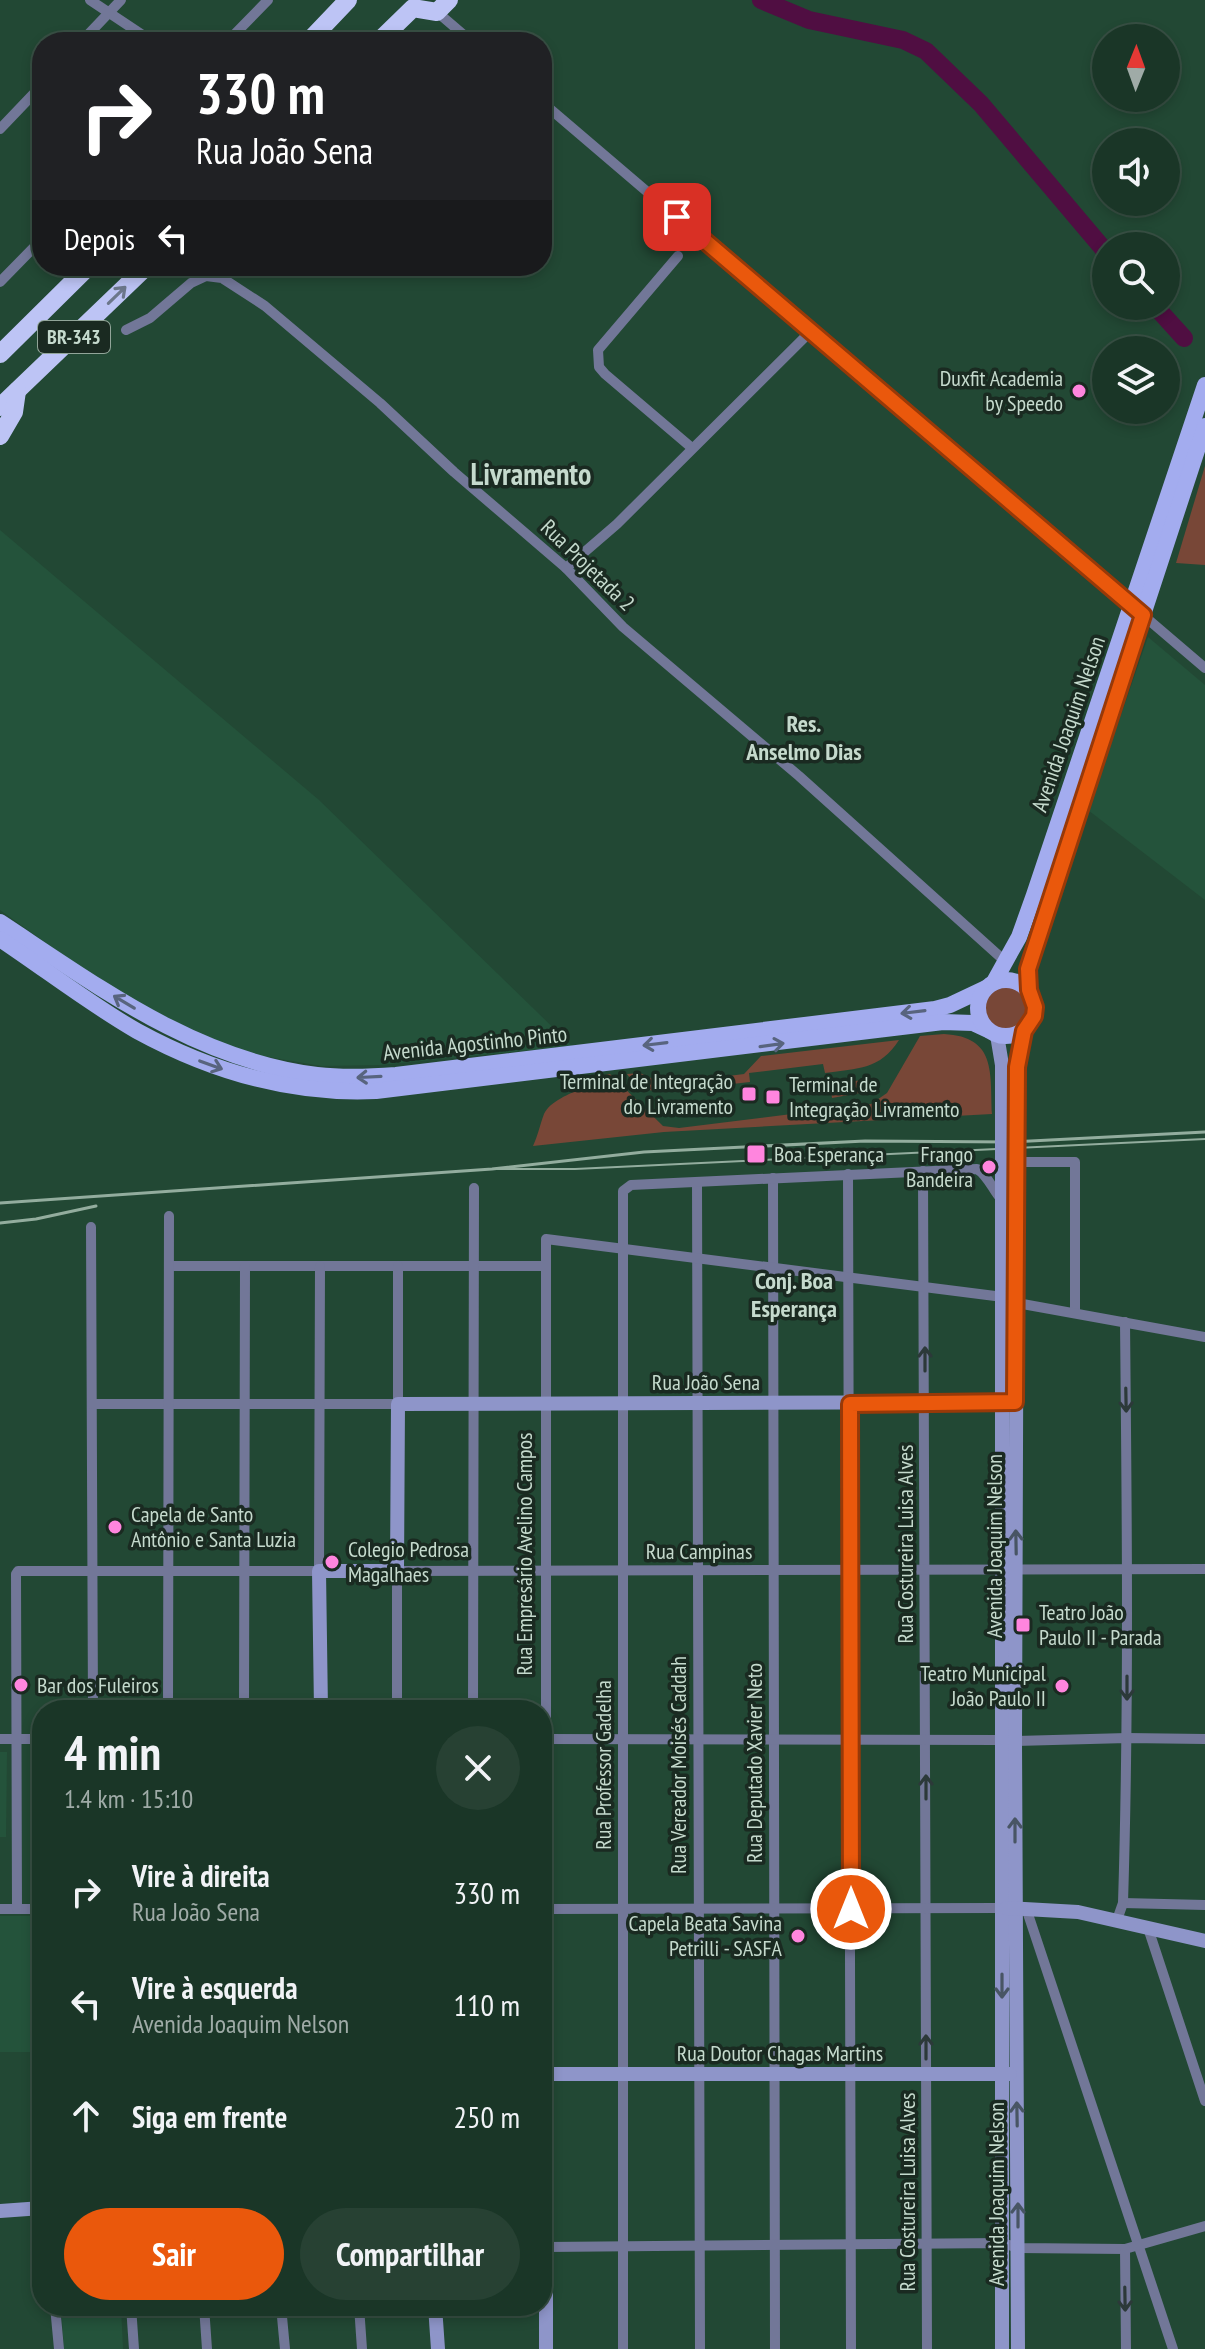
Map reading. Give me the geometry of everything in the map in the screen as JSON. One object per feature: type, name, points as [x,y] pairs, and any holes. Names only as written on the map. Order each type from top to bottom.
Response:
[{"type":"highway","points":[[318,32],[348,0]]},
{"type":"highway","points":[[388,32],[413,8],[443,6]]},
{"type":"highway","name":"BR-343","points":[[0,354],[79,276]]},
{"type":"highway","name":"BR-343","points":[[0,407],[137,276]]},
{"type":"highway","points":[[0,436],[14,412],[17,391]]},
{"type":"main road","name":"Avenida Joaquim Nelson","points":[[1029,990],[1030,959],[1205,385]]},
{"type":"main road","name":"Avenida Joaquim Nelson","points":[[990,985],[1007,963],[1019,937],[1205,426]]},
{"type":"main road","name":"Avenida Agostinho Pinto","points":[[0,922],[165,1026],[217,1050],[258,1064],[319,1075],[396,1075],[935,1009],[990,985]]},
{"type":"main road","name":"Avenida Agostinho Pinto","points":[[0,939],[134,1029],[176,1051],[260,1081],[322,1091],[376,1091],[943,1022],[973,1023],[992,1032]]},
{"type":"main road","points":[[1013,980],[1029,990],[1033,998],[1034,1016],[1024,1031],[1015,1035],[992,1032],[982,1023],[978,1004],[990,985],[1013,980]]},
{"type":"street","points":[[90,0],[138,32]]},
{"type":"street","points":[[90,32],[121,0]]},
{"type":"street","points":[[237,32],[268,0]]},
{"type":"street","points":[[443,6],[464,32]]},
{"type":"street","points":[[0,129],[32,95]]},
{"type":"street","points":[[552,111],[1205,668]]},
{"type":"street","points":[[0,282],[32,249]]},
{"type":"street","points":[[678,256],[598,350],[596,358],[605,374],[692,448]]},
{"type":"street","points":[[126,330],[150,318],[191,283],[206,276]]},
{"type":"street","name":"Rua Projetada 2","points":[[206,276],[222,278],[265,306],[380,403],[454,472],[566,568],[623,627],[799,776],[1007,963]]},
{"type":"street","points":[[566,568],[617,524],[811,331]]},
{"type":"street","name":"Avenida Joaquim Nelson","points":[[1009,1113],[1024,1031]]},
{"type":"street","name":"Avenida Joaquim Nelson","points":[[992,1032],[1002,1065],[1014,1161],[1008,1402],[1008,1740],[1014,1908],[1002,2349]]},
{"type":"street","points":[[1014,1161],[1075,1162],[1075,1313]]},
{"type":"street","name":"Avenida Joaquim Nelson","points":[[1010,1300],[1002,1200],[1014,1161]]},
{"type":"street","points":[[697,1182],[977,1169],[984,1173],[992,1191],[1002,1200]]},
{"type":"street","name":"Rua Costureira Luisa Alves","points":[[923,1171],[927,2349]]},
{"type":"street","points":[[848,1174],[851,2349]]},
{"type":"street","name":"Rua Deputado Xavier Neto","points":[[773,1178],[775,2349]]},
{"type":"street","name":"Rua Professor Gadelha","points":[[623,2349],[622,1196],[626,1187],[631,1185],[697,1182]]},
{"type":"street","name":"Rua Vereador Moisés Caddah","points":[[697,1182],[700,2349]]},
{"type":"street","points":[[473,1700],[474,1188]]},
{"type":"street","points":[[168,1700],[169,1216]]},
{"type":"street","points":[[91,1227],[93,1700]]},
{"type":"street","name":"Rua Empresário Avelino Campos","points":[[544,1700],[546,1239],[622,1248]]},
{"type":"street","points":[[622,1248],[849,1275],[1010,1300],[1205,1337]]},
{"type":"street","points":[[169,1266],[546,1266]]},
{"type":"street","points":[[244,1700],[245,1266]]},
{"type":"street","points":[[320,1266],[321,1700]]},
{"type":"street","points":[[397,1700],[398,1266]]},
{"type":"street","points":[[1117,1920],[1123,1903],[1127,1738],[1125,1322]]},
{"type":"street","name":"Rua João Sena","points":[[398,1404],[1008,1402]]},
{"type":"street","points":[[92,1404],[398,1404]]},
{"type":"street","name":"Rua Campinas","points":[[397,1571],[1205,1569]]},
{"type":"street","points":[[17,1909],[18,1571],[397,1571]]},
{"type":"street","points":[[0,1739],[32,1739]]},
{"type":"street","points":[[552,1739],[1205,1739]]},
{"type":"street","points":[[1123,1903],[1205,1905]]},
{"type":"street","points":[[1014,1908],[1173,2349]]},
{"type":"street","points":[[0,1909],[32,1909]]},
{"type":"street","points":[[552,1909],[1051,1909],[1117,1920],[1205,1941]]},
{"type":"street","points":[[1148,1928],[1205,2101]]},
{"type":"street","name":"Rua Doutor Chagas Martins","points":[[552,2074],[1010,2074]]},
{"type":"street","name":"Avenida Joaquim Nelson","points":[[1010,2074],[1018,2248],[1018,2349]]},
{"type":"street","points":[[0,2211],[32,2209]]},
{"type":"street","points":[[552,2247],[1003,2243],[1018,2248],[1125,2249],[1205,2226]]},
{"type":"street","points":[[1125,2249],[1126,2349]]},
{"type":"street","points":[[56,2316],[59,2349]]},
{"type":"street","points":[[132,2316],[134,2349]]},
{"type":"street","points":[[205,2316],[207,2349]]},
{"type":"street","points":[[282,2316],[285,2349]]},
{"type":"street","points":[[360,2316],[362,2349]]},
{"type":"street","points":[[436,2316],[438,2349]]},
{"type":"street","name":"Rua Empresário Avelino Campos","points":[[546,2316],[546,2349]]},
{"type":"shaded area","points":[[1205,466],[1205,565],[1176,563]]},
{"type":"shaded area","points":[[0,530],[319,800],[572,1046],[380,1065],[321,1066],[257,1055],[219,1042],[120,996],[0,910]]},
{"type":"shaded area","points":[[1148,637],[1205,685],[1205,900],[1088,810]]},
{"type":"shaded area","points":[[1006,985],[1023,992],[1030,1009],[1023,1026],[1006,1033],[989,1026],[982,1009],[989,992]]},
{"type":"shaded area","points":[[944,1034],[974,1042],[982,1050],[990,1071],[992,1114],[664,1132],[533,1146],[547,1109],[582,1088],[585,1079],[610,1074],[663,1126],[679,1128],[871,1104],[887,1093],[920,1036]]},
{"type":"shaded area","points":[[899,1040],[876,1062],[825,1073],[823,1064],[749,1073],[750,1082],[661,1092],[642,1087],[627,1074],[640,1073],[664,1084],[744,1074],[761,1056]]},
{"type":"shaded area","points":[[871,1079],[876,1084],[865,1092],[832,1098],[830,1084]]},
{"type":"shaded area","points":[[0,1752],[7,1752],[6,1837],[0,1837]]},
{"type":"shaded area","points":[[0,1916],[32,1916],[32,2052],[0,2052]]},
{"type":"shaded area","points":[[62,2316],[121,2316],[123,2349],[64,2349]]},
{"type":"waterway","points":[[761,0],[809,20],[903,40],[926,51],[981,104],[1092,235]]},
{"type":"waterway","points":[[1168,320],[1184,338]]},
{"type":"tram line","points":[[492,1169],[575,1169],[1205,1139]]},
{"type":"railway","points":[[0,1203],[492,1169],[644,1152],[865,1141],[1011,1142],[1205,1132]]},
{"type":"railway","points":[[0,1223],[96,1206]]},
{"type":"place","name":"Duxfit Academia by Speedo","points":[[1079,391]]},
{"type":"place","name":"Terminal de Integração do Livramento","points":[[749,1094]]},
{"type":"place","name":"Terminal de Integração Livramento","points":[[773,1097]]},
{"type":"place","name":"Boa Esperança","points":[[756,1154]]},
{"type":"place","name":"Frango Bandeira","points":[[989,1167]]},
{"type":"place","name":"Capela de Santo Antônio e Santa Luzia","points":[[115,1527]]},
{"type":"place","name":"Colegio Pedrosa Magalhaes","points":[[332,1562]]},
{"type":"place","name":"Teatro João Paulo II - Parada","points":[[1023,1625]]},
{"type":"place","name":"Bar dos Fuleiros","points":[[21,1685]]},
{"type":"place","name":"Teatro Municipal João Paulo II","points":[[1062,1686]]},
{"type":"place","name":"Capela Beata Savina Petrilli - SASFA","points":[[798,1936]]},
{"type":"district","name":"Livramento","points":[[531,475]]},
{"type":"district","name":"Res. Anselmo Dias","points":[[804,738]]},
{"type":"district","name":"Conj. Boa Esperança","points":[[794,1295]]},
{"type":"route","points":[[677,217],[1143,615],[1028,969],[1029,990],[1035,1007],[1034,1016],[1020,1044],[1017,1067],[1015,1402],[850,1404],[851,1909]]}]
